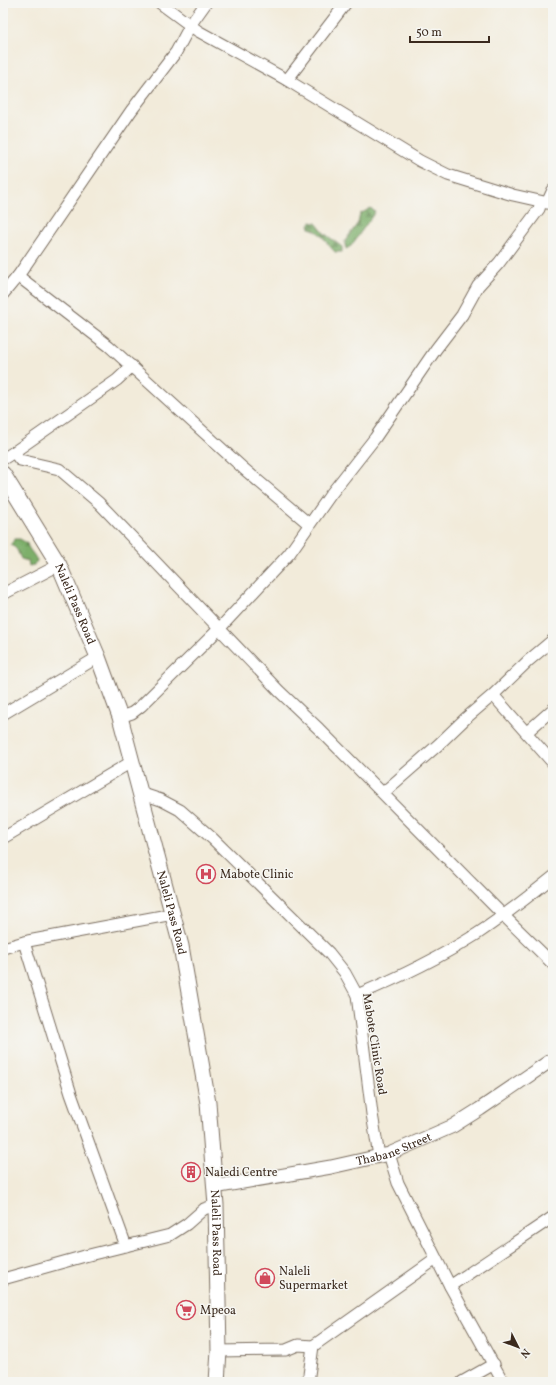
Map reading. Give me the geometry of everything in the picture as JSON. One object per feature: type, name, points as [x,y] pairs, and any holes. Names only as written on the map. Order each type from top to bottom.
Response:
[{"type":"main road","name":"Naleli Pass Road","points":[[3,474],[60,564],[98,657],[120,717],[133,762],[181,946],[208,1103],[216,1205],[219,1351],[217,1382]]},
{"type":"street","points":[[160,3],[198,31],[287,80],[391,144],[448,175],[513,195],[547,203]]},
{"type":"street","points":[[3,294],[18,276],[131,112],[176,52],[190,24],[206,3]]},
{"type":"street","points":[[287,80],[346,3]]},
{"type":"street","points":[[120,717],[132,713],[141,706],[219,629],[289,554],[331,494],[375,438],[436,349],[462,315],[478,286],[499,263],[539,209],[547,203],[553,190]]},
{"type":"street","points":[[18,276],[109,346],[244,469],[310,524]]},
{"type":"street","points":[[3,459],[117,380],[132,366]]},
{"type":"street","points":[[14,452],[20,460],[59,469],[98,503],[279,691],[553,964]]},
{"type":"street","points":[[3,594],[60,564]]},
{"type":"street","points":[[383,793],[553,640]]},
{"type":"street","points":[[3,714],[98,657]]},
{"type":"street","points":[[493,695],[553,763]]},
{"type":"street","points":[[527,732],[553,709]]},
{"type":"street","points":[[3,838],[133,762]]},
{"type":"street","name":"Mabote Clinic Road","points":[[140,793],[161,800],[180,810],[213,839],[329,953],[345,973],[357,996],[371,1106],[384,1155],[450,1286],[503,1382]]},
{"type":"street","points":[[357,996],[421,965],[476,934],[553,877]]},
{"type":"street","points":[[3,948],[24,942],[173,914]]},
{"type":"street","points":[[24,942],[71,1094],[126,1246]]},
{"type":"street","name":"Thabane Street","points":[[214,1187],[331,1167],[384,1155],[453,1126],[553,1059]]},
{"type":"street","points":[[3,1279],[170,1235],[187,1224],[204,1210],[216,1205]]},
{"type":"street","points":[[450,1286],[553,1217]]},
{"type":"street","points":[[219,1351],[286,1350],[298,1345],[313,1346],[436,1258]]},
{"type":"street","points":[[308,1382],[313,1346]]},
{"type":"street","points":[[462,1382],[494,1364]]},
{"type":"green space","points":[[371,208],[375,212],[351,246],[346,249],[345,241],[358,223],[360,214]]},
{"type":"green space","points":[[311,222],[316,223],[324,233],[342,247],[342,252],[335,252],[318,232],[310,228],[309,224]]},
{"type":"green space","points":[[15,539],[20,539],[27,543],[37,561],[34,565],[29,566],[28,561],[21,559],[17,550],[11,544]]},
{"type":"place","name":"Mabote Clinic","points":[[206,874]]},
{"type":"place","name":"Naledi Centre","points":[[191,1172]]},
{"type":"place","name":"Naleli Supermarket","points":[[265,1278]]},
{"type":"place","name":"Mpeoa","points":[[186,1310]]}]
